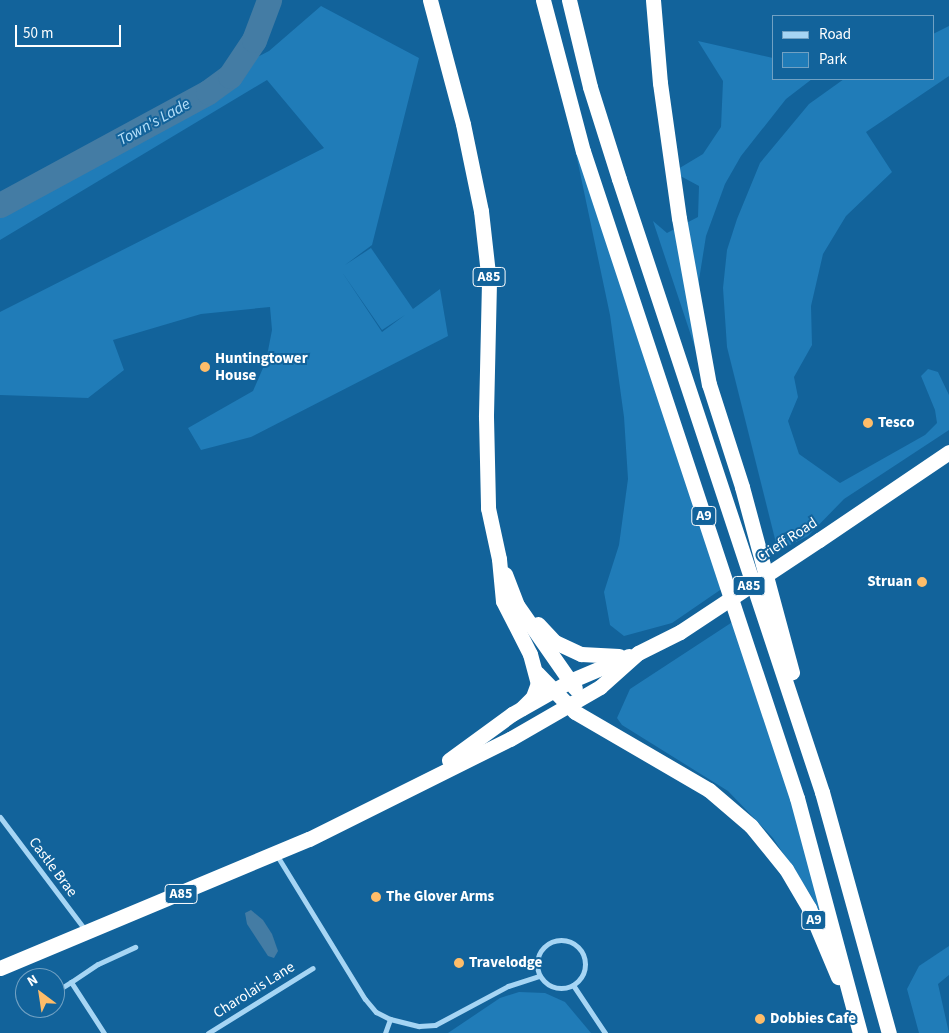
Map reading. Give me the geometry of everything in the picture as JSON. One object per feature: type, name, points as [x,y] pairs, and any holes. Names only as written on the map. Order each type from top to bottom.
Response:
[{"type":"highway","name":"A85","points":[[430,0],[463,124],[481,211],[489,282],[486,417],[488,508],[499,559],[518,605],[570,681]]},
{"type":"highway","name":"A9","points":[[543,0],[583,151],[797,798],[859,1029]]},
{"type":"highway","name":"A9","points":[[569,0],[590,87],[618,179],[822,792]]},
{"type":"highway","name":"A9","points":[[653,0],[660,83],[679,218],[709,384],[778,616],[822,792],[889,1033]]},
{"type":"highway","name":"Crieff Road","points":[[575,701],[600,687],[638,653],[680,632],[949,452]]},
{"type":"highway","points":[[499,559],[503,601],[538,673],[554,690],[575,701]]},
{"type":"highway","name":"A85","points":[[518,605],[556,642],[581,654],[606,658],[638,653]]},
{"type":"highway","name":"A85","points":[[419,782],[522,708],[570,681],[638,653]]},
{"type":"highway","points":[[522,708],[538,690],[538,673]]},
{"type":"highway","points":[[570,681],[575,701]]},
{"type":"highway","name":"A85","points":[[0,968],[276,854],[510,738],[575,701]]},
{"type":"highway","name":"A9","points":[[575,701],[575,712],[709,790],[767,844],[809,908],[859,1029]]},
{"type":"street","name":"Castle Brae","points":[[0,816],[87,932]]},
{"type":"street","points":[[276,854],[365,999],[376,1012],[390,1020],[419,1026],[435,1025],[508,986],[539,976]]},
{"type":"street","points":[[565,940],[579,947],[586,961],[583,975],[573,986],[558,989],[539,976],[536,961],[543,947],[565,940]]},
{"type":"street","points":[[65,986],[98,964],[135,947]]},
{"type":"street","name":"Charolais Lane","points":[[208,1033],[313,968]]},
{"type":"street","points":[[71,982],[104,1033]]},
{"type":"street","points":[[573,986],[605,1033]]},
{"type":"street","points":[[385,1033],[390,1020]]},
{"type":"green space","points":[[321,6],[419,58],[372,245],[345,265],[371,248],[413,309],[440,289],[448,336],[251,437],[201,450],[188,428],[253,391],[266,361],[272,330],[270,307],[201,314],[113,340],[124,370],[88,398],[0,395],[0,312],[324,148],[267,80],[0,240],[0,192],[269,51]],"holes":[[[342,272],[382,330],[405,315],[382,332]]]},
{"type":"green space","points":[[949,26],[949,76],[866,132],[892,172],[846,216],[823,254],[811,306],[812,345],[794,377],[798,397],[788,421],[799,454],[840,483],[925,435],[937,423],[935,410],[921,376],[928,369],[938,372],[949,395],[949,430],[844,499],[808,536],[778,551],[727,347],[723,288],[727,250],[737,219],[760,163],[809,104],[843,80],[934,80],[934,34]]},
{"type":"green space","points":[[698,41],[772,58],[772,80],[811,80],[786,99],[741,156],[725,184],[706,236],[699,280],[701,318],[733,462],[653,221],[667,233],[698,217],[699,186],[673,172],[703,154],[721,127],[723,81]]},
{"type":"green space","points":[[567,111],[723,588],[672,623],[624,636],[610,625],[604,592],[619,545],[628,479],[624,417],[610,315]]},
{"type":"green space","points":[[737,619],[834,937],[810,894],[773,838],[728,791],[622,725],[617,718],[630,689]]},
{"type":"green space","points":[[949,946],[949,975],[938,984],[949,1033],[919,1033],[907,989],[919,966]]},
{"type":"green space","points":[[519,992],[545,993],[565,1002],[591,1033],[448,1033],[500,998]]},
{"type":"shaded area","points":[[251,910],[263,920],[272,934],[278,951],[274,958],[268,956],[247,924],[245,913]]},
{"type":"waterway","name":"Town's Lade","points":[[0,205],[208,92],[230,76],[254,40],[269,0]]},
{"type":"place","name":"Huntingtower House","points":[[205,367]]},
{"type":"place","name":"Tesco","points":[[868,423]]},
{"type":"place","name":"Struan","points":[[922,582]]},
{"type":"place","name":"The Glover Arms","points":[[376,897]]},
{"type":"place","name":"Travelodge","points":[[459,963]]},
{"type":"place","name":"Dobbies Cafe","points":[[760,1019]]}]
